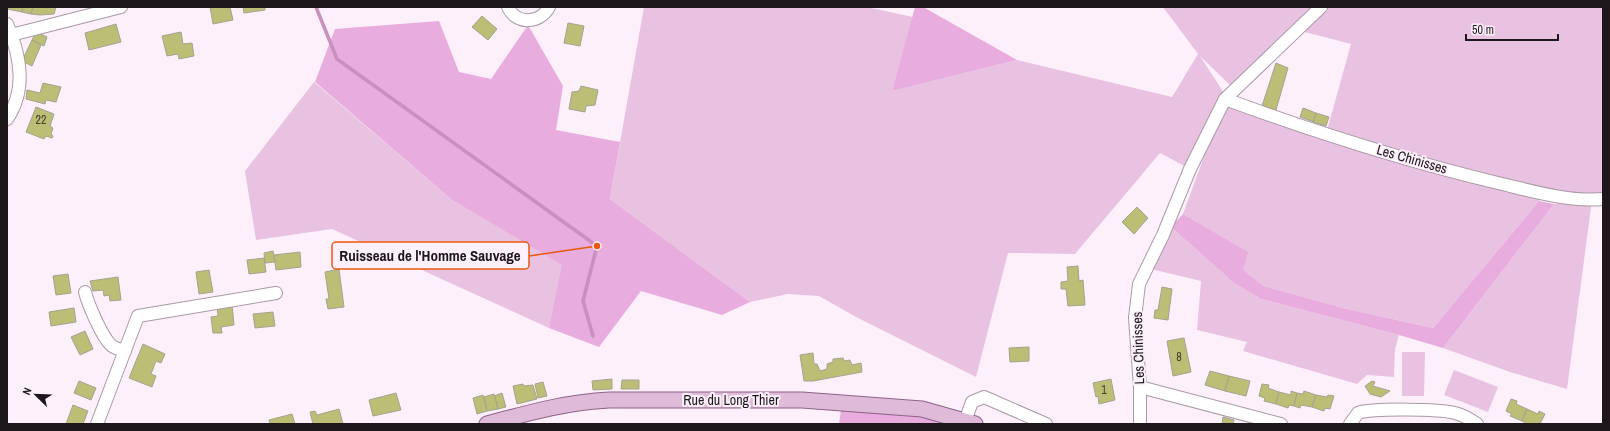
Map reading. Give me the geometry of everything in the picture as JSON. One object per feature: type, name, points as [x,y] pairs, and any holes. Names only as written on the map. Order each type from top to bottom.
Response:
[{"type":"main road","name":"Rue du Long Thier","points":[[487,424],[556,406],[609,400],[802,400],[922,409],[970,422]]},
{"type":"street","points":[[7,119],[13,110],[20,84],[18,58],[9,29],[121,7]]},
{"type":"street","points":[[508,7],[510,12],[521,20],[533,21],[543,16],[549,7]]},
{"type":"street","name":"Les Chinisses","points":[[1140,424],[1140,387],[1135,318],[1139,284],[1163,235],[1190,169],[1225,99],[1321,7]]},
{"type":"street","name":"Les Chinisses","points":[[1225,99],[1309,130],[1469,176],[1546,194],[1592,200],[1603,199]]},
{"type":"street","points":[[85,292],[87,301],[111,346],[125,351]]},
{"type":"street","points":[[97,424],[138,316],[276,293]]},
{"type":"street","points":[[1140,387],[1281,424]]},
{"type":"street","points":[[970,422],[972,402],[984,397],[1046,424]]},
{"type":"street","points":[[1350,424],[1358,413],[1372,410],[1449,412],[1464,416],[1477,424]]},
{"type":"shaded area","points":[[644,7],[867,7],[913,17],[892,91],[1017,60],[1172,97],[1198,54],[1163,7],[1315,7],[1232,87],[1200,56],[1224,93],[1190,169],[1160,153],[1075,254],[1008,253],[976,377],[856,317],[819,296],[788,294],[750,302],[610,199]]},
{"type":"shaded area","points":[[915,7],[923,7],[1017,60],[892,91]]},
{"type":"shaded area","points":[[1327,7],[1603,7],[1603,199],[1592,200],[1567,389],[1510,372],[1443,348],[1554,204],[1589,200],[1546,195],[1539,201],[1433,328],[1343,308],[1264,286],[1242,270],[1247,252],[1183,214],[1225,99],[1239,97],[1309,130],[1326,134],[1351,44],[1301,31]]},
{"type":"shaded area","points":[[439,21],[459,72],[491,79],[528,25],[563,86],[556,130],[620,142],[610,199],[750,302],[722,315],[641,291],[599,347],[549,328],[562,265],[452,200],[315,82],[335,29]]},
{"type":"shaded area","points":[[314,82],[452,200],[563,265],[549,328],[332,229],[256,240],[245,171]]},
{"type":"shaded area","points":[[1539,201],[1554,204],[1443,348],[1261,299],[1234,283],[1171,227],[1183,214],[1248,252],[1243,270],[1264,286],[1343,308],[1433,328]]},
{"type":"shaded area","points":[[1171,227],[1234,283],[1261,299],[1399,335],[1395,349],[1394,377],[1367,375],[1357,384],[1243,351],[1247,342],[1197,330],[1201,281],[1151,269]]},
{"type":"shaded area","points":[[1402,352],[1425,352],[1424,396],[1402,396]]},
{"type":"shaded area","points":[[1454,370],[1498,387],[1488,412],[1444,395]]},
{"type":"shaded area","points":[[842,403],[975,424],[839,424]]},
{"type":"building","points":[[7,7],[23,7],[22,12],[7,9]]},
{"type":"building","points":[[23,7],[33,7],[31,14],[22,12]]},
{"type":"building","points":[[33,7],[56,7],[54,14],[40,15],[31,14]]},
{"type":"building","points":[[210,7],[230,7],[233,20],[213,24]]},
{"type":"building","points":[[243,7],[265,7],[265,10],[244,13]]},
{"type":"building","points":[[482,16],[497,29],[488,40],[472,27]]},
{"type":"building","points":[[568,23],[584,26],[580,46],[564,43]]},
{"type":"building","points":[[116,24],[121,42],[89,50],[85,33]]},
{"type":"building","points":[[36,32],[47,37],[44,46],[32,40]]},
{"type":"building","points":[[181,32],[183,44],[192,43],[194,56],[179,59],[178,54],[167,56],[162,36]]},
{"type":"building","points":[[32,40],[41,45],[32,66],[22,61]]},
{"type":"building","points":[[1276,63],[1288,68],[1276,110],[1262,106]]},
{"type":"building","points":[[43,83],[61,87],[56,102],[46,100],[45,104],[26,99],[27,90],[40,93]]},
{"type":"building","points":[[581,86],[598,90],[595,105],[586,106],[585,112],[569,109],[572,92],[579,91]]},
{"type":"building","points":[[36,107],[54,114],[50,126],[53,128],[51,134],[53,136],[52,138],[46,136],[44,139],[26,132]]},
{"type":"building","points":[[1303,108],[1316,113],[1314,122],[1300,117]]},
{"type":"building","points":[[1316,113],[1329,117],[1326,126],[1313,122]]},
{"type":"building","points":[[1137,207],[1148,218],[1134,234],[1122,222]]},
{"type":"building","points":[[273,251],[275,262],[265,263],[264,253]]},
{"type":"building","points":[[300,252],[301,267],[276,270],[274,255]]},
{"type":"building","points":[[264,258],[266,272],[249,274],[247,260]]},
{"type":"building","points":[[1078,266],[1079,281],[1083,280],[1085,305],[1068,306],[1066,289],[1061,289],[1061,282],[1068,281],[1067,267]]},
{"type":"building","points":[[339,269],[344,307],[328,309],[326,299],[329,299],[325,272]]},
{"type":"building","points":[[209,270],[213,292],[199,294],[196,272]]},
{"type":"building","points":[[68,274],[71,293],[56,295],[53,276]]},
{"type":"building","points":[[118,277],[121,300],[110,301],[109,295],[104,296],[103,290],[93,291],[90,281]]},
{"type":"building","points":[[1162,287],[1172,289],[1168,320],[1154,318],[1155,310],[1158,310]]},
{"type":"building","points":[[232,304],[234,325],[221,327],[222,333],[213,333],[211,317],[218,316],[217,306]]},
{"type":"building","points":[[74,308],[76,322],[51,326],[49,312]]},
{"type":"building","points":[[273,312],[275,326],[255,328],[253,314]]},
{"type":"building","points":[[85,331],[93,349],[80,355],[71,337]]},
{"type":"building","points":[[1184,338],[1191,372],[1173,376],[1167,341]]},
{"type":"building","points":[[143,344],[165,354],[161,363],[156,361],[151,374],[156,376],[152,387],[129,378]]},
{"type":"building","points":[[1029,347],[1029,361],[1010,362],[1009,348]]},
{"type":"building","points":[[813,353],[814,364],[817,364],[820,371],[827,369],[827,364],[833,362],[833,359],[843,358],[844,361],[850,360],[852,365],[861,363],[862,372],[813,381],[804,381],[800,355]]},
{"type":"building","points":[[1210,371],[1229,376],[1225,391],[1205,385]]},
{"type":"building","points":[[1229,376],[1250,381],[1246,396],[1225,391]]},
{"type":"building","points":[[612,379],[612,389],[593,390],[592,381]]},
{"type":"building","points":[[1111,379],[1115,400],[1099,404],[1098,396],[1096,397],[1093,383]]},
{"type":"building","points":[[622,380],[639,380],[639,389],[621,389]]},
{"type":"building","points":[[79,381],[96,388],[91,400],[74,393]]},
{"type":"building","points":[[1372,381],[1375,382],[1373,386],[1390,391],[1381,397],[1370,394],[1365,386]]},
{"type":"building","points":[[543,382],[547,396],[538,398],[535,384]]},
{"type":"building","points":[[523,384],[524,386],[533,385],[537,399],[517,404],[513,386]]},
{"type":"building","points":[[1262,384],[1269,385],[1268,388],[1279,392],[1276,404],[1264,401],[1265,398],[1259,396]]},
{"type":"building","points":[[1291,391],[1297,393],[1294,406],[1289,405],[1288,408],[1276,404],[1279,392],[1291,395]]},
{"type":"building","points":[[1304,391],[1316,395],[1312,407],[1301,405],[1300,408],[1294,406],[1297,393],[1303,394]]},
{"type":"building","points":[[396,393],[401,410],[373,416],[369,400]]},
{"type":"building","points":[[502,393],[506,407],[498,409],[494,396]]},
{"type":"building","points":[[494,394],[498,409],[487,411],[484,397]]},
{"type":"building","points":[[483,395],[487,411],[477,414],[473,398]]},
{"type":"building","points":[[1316,395],[1327,397],[1328,395],[1334,396],[1330,409],[1325,408],[1324,411],[1312,407]]},
{"type":"building","points":[[1511,399],[1517,401],[1516,404],[1527,409],[1522,421],[1510,416],[1512,414],[1506,411]]},
{"type":"building","points":[[73,405],[88,411],[83,424],[66,424]]},
{"type":"building","points":[[339,409],[343,424],[313,424],[310,412],[315,411],[317,415]]},
{"type":"building","points":[[1527,409],[1538,414],[1539,411],[1545,414],[1540,424],[1528,424],[1522,421]]},
{"type":"building","points":[[292,414],[295,424],[270,424],[269,420]]},
{"type":"building","points":[[1223,417],[1234,420],[1233,424],[1222,424]]},
{"type":"waterway","points":[[316,7],[337,59],[597,246],[583,301],[593,336]]},
{"type":"place","name":"Ruisseau de l'Homme Sauvage","points":[[597,246]]}]
